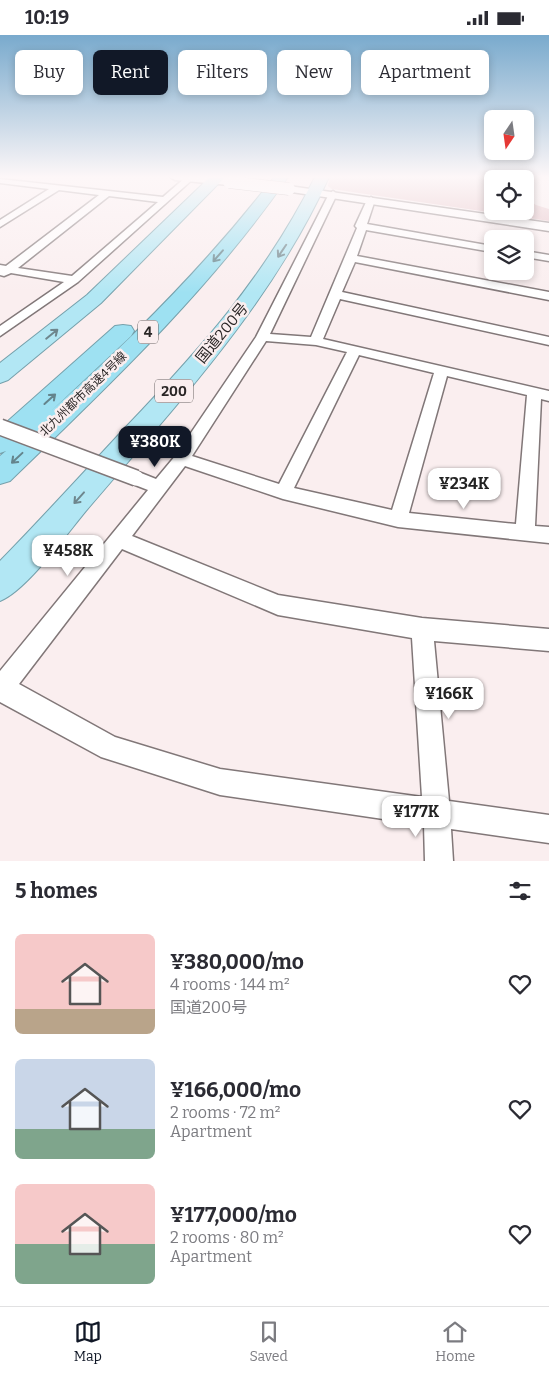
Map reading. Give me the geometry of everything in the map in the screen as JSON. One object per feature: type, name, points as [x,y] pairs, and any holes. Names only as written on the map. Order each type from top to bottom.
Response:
[{"type":"highway","points":[[0,375],[94,299],[183,216]]},
{"type":"highway","name":"北九州都市高速4号線","points":[[0,443],[157,298],[233,216]]},
{"type":"highway","name":"北九州都市高速4号線","points":[[0,473],[176,304],[255,216]]},
{"type":"highway","name":"国道200号","points":[[0,585],[164,403],[240,313],[305,216]]},
{"type":"street","points":[[0,224],[13,216]]},
{"type":"street","points":[[0,275],[5,268],[76,216]]},
{"type":"street","points":[[0,332],[74,280],[149,216]]},
{"type":"street","points":[[312,216],[262,337],[182,459],[1,689],[110,748],[220,781],[549,829]]},
{"type":"street","points":[[316,341],[351,258],[364,216]]},
{"type":"street","points":[[473,216],[549,227]]},
{"type":"street","points":[[360,226],[484,248]]},
{"type":"street","points":[[534,256],[549,258]]},
{"type":"street","points":[[351,258],[549,296]]},
{"type":"street","points":[[5,268],[74,280]]},
{"type":"street","points":[[335,294],[549,341]]},
{"type":"street","points":[[262,337],[316,341],[541,394],[525,533]]},
{"type":"street","points":[[283,492],[355,349]]},
{"type":"street","points":[[398,519],[442,370]]},
{"type":"street","points":[[0,427],[161,488]]},
{"type":"street","points":[[182,459],[283,492],[398,519],[549,535]]},
{"type":"street","points":[[120,540],[278,605],[422,629],[549,640]]},
{"type":"street","points":[[422,629],[437,814],[438,861]]},
{"type":"shaded area","points":[[534,216],[549,216],[549,221],[534,219]]}]
